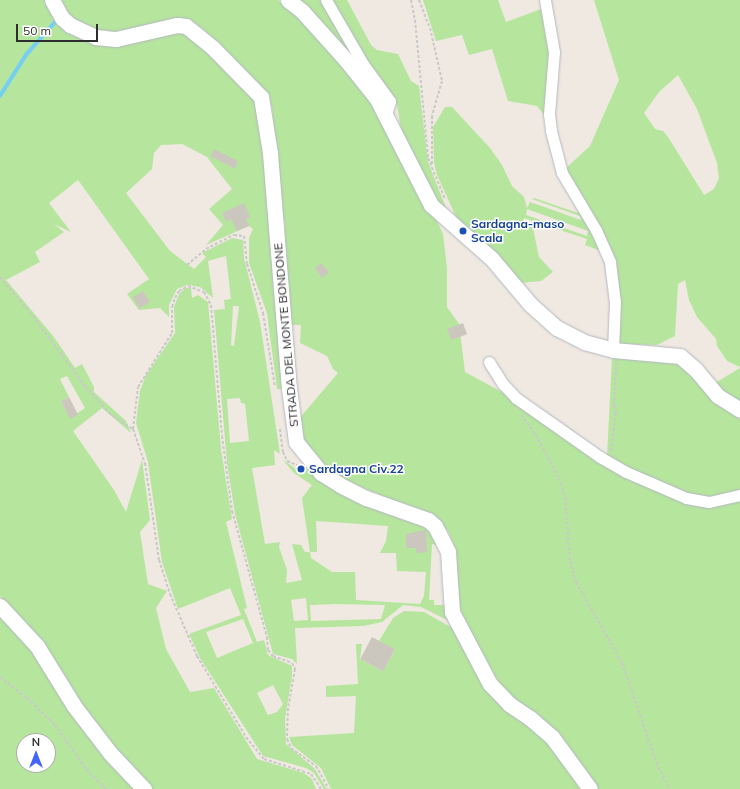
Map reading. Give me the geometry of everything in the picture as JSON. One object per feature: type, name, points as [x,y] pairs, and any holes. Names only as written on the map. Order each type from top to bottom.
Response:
[{"type":"street","name":"STRADA DEL MONTE BONDONE","points":[[52,0],[62,18],[70,25],[96,37],[122,38],[177,25],[186,26],[213,48],[262,97],[270,153],[294,436],[307,459],[321,473],[353,492],[428,520],[435,526],[448,552],[452,612],[490,684],[509,704],[530,718],[552,737],[590,789]]},
{"type":"street","points":[[288,0],[346,60],[377,99],[423,191],[435,209],[492,259],[530,304],[557,328],[584,342],[613,350],[680,356],[696,370],[718,396],[740,410]]},
{"type":"street","points":[[326,0],[363,64],[390,101],[386,115]]},
{"type":"street","points":[[546,0],[554,52],[549,114],[551,130],[562,173],[596,230],[610,262],[615,301],[613,350]]},
{"type":"street","points":[[489,362],[502,383],[516,398],[610,464],[686,498],[709,502],[740,495]]},
{"type":"street","points":[[0,606],[37,646],[74,706],[110,753],[144,789]]},
{"type":"path","points":[[411,0],[415,20],[425,131],[432,169],[447,205]]},
{"type":"path","points":[[420,0],[430,28],[442,81],[432,116],[432,169]]},
{"type":"path","points":[[187,265],[200,252],[213,245],[234,235],[244,236],[247,264],[264,313],[276,393]]},
{"type":"path","points":[[0,277],[33,316],[85,386],[109,413],[133,428]]},
{"type":"path","points":[[321,789],[311,774],[264,759],[258,754],[197,656],[159,560],[145,463],[133,428],[138,387],[172,333],[172,307],[175,298],[182,288],[188,286],[204,292],[211,305],[222,436],[232,512],[267,637],[268,650],[273,656],[292,663],[295,669],[288,708],[287,739],[292,748],[316,766],[329,789]]},
{"type":"path","points":[[610,464],[616,413],[614,404],[616,362],[613,350]]},
{"type":"path","points":[[516,398],[517,409],[536,435],[559,478],[565,498],[570,561],[576,582],[622,663],[658,767],[670,789]]},
{"type":"path","points":[[280,423],[283,452],[287,461],[298,466],[307,459]]},
{"type":"path","points":[[0,677],[27,698],[54,725],[86,769],[106,789]]},
{"type":"green space","points":[[0,0],[47,0],[75,34],[188,33],[251,95],[259,109],[284,389],[277,389],[267,313],[249,263],[249,238],[253,229],[249,226],[206,245],[223,225],[209,209],[232,189],[207,157],[182,144],[161,145],[154,153],[152,169],[126,193],[170,251],[194,269],[206,257],[202,253],[232,238],[243,240],[244,258],[260,322],[280,454],[274,450],[275,465],[252,468],[265,544],[280,542],[279,547],[287,570],[286,583],[302,580],[292,544],[301,545],[305,552],[310,552],[302,498],[312,485],[294,473],[283,460],[299,471],[307,467],[391,512],[429,529],[437,545],[432,544],[429,600],[434,600],[434,605],[445,605],[453,623],[421,607],[403,605],[382,622],[363,626],[295,628],[297,664],[292,659],[273,654],[235,514],[227,463],[214,310],[225,309],[224,300],[231,299],[226,256],[208,261],[213,298],[200,287],[187,285],[177,289],[169,305],[169,317],[160,308],[139,310],[127,294],[149,279],[78,180],[49,203],[71,232],[54,224],[64,232],[35,252],[40,262],[6,280],[54,337],[75,368],[82,364],[94,387],[94,392],[126,421],[131,433],[102,408],[73,431],[114,490],[126,512],[142,460],[150,520],[140,532],[148,584],[167,591],[156,608],[166,649],[190,692],[214,688],[257,759],[304,773],[312,779],[316,789],[151,789],[117,752],[84,707],[50,653],[0,596]],"holes":[[[233,306],[239,306],[234,346],[231,345]],[[67,376],[85,408],[70,418],[61,401],[69,397],[60,379]],[[240,398],[241,403],[245,404],[249,441],[230,443],[227,399]],[[316,521],[388,526],[386,541],[380,553],[396,553],[397,571],[426,572],[424,596],[420,604],[356,600],[355,572],[332,572],[311,558],[310,552],[317,552]],[[306,598],[308,620],[294,621],[291,600]],[[310,605],[385,605],[381,619],[311,621]]]},
{"type":"green space","points":[[59,0],[278,0],[304,23],[351,75],[378,112],[422,200],[437,221],[443,234],[447,268],[447,307],[459,324],[465,372],[511,397],[551,427],[685,501],[740,498],[740,789],[596,789],[522,706],[500,686],[459,614],[456,550],[448,531],[443,526],[402,504],[349,482],[322,462],[301,437],[298,420],[338,373],[333,369],[327,356],[300,343],[301,325],[290,325],[284,254],[285,223],[280,212],[272,107],[267,95],[202,28],[189,20],[173,18],[140,29],[102,33],[72,19]]},
{"type":"green space","points":[[296,0],[322,0],[364,72]]},
{"type":"green space","points":[[330,0],[347,0],[371,45],[377,50],[398,54],[411,81],[419,86],[428,162],[448,213],[438,203],[401,130],[397,105],[393,95],[374,72]]},
{"type":"green space","points":[[423,0],[498,0],[506,22],[544,8],[551,51],[544,115],[537,106],[508,101],[492,49],[469,55],[462,35],[436,41]]},
{"type":"green space","points":[[594,0],[740,0],[740,367],[727,361],[717,346],[716,339],[697,317],[689,300],[685,280],[678,284],[675,336],[657,345],[621,344],[618,341],[617,282],[565,169],[590,146],[619,80]],"holes":[[[678,75],[697,109],[717,163],[719,178],[714,189],[704,195],[668,137],[663,131],[655,129],[644,113],[659,92]]]},
{"type":"green space","points":[[445,107],[452,107],[490,148],[502,165],[512,186],[524,197],[527,208],[530,202],[581,220],[580,216],[532,199],[534,198],[578,213],[577,208],[581,210],[601,251],[585,245],[587,239],[524,218],[522,224],[533,228],[539,257],[553,272],[541,281],[519,283],[503,260],[457,219],[437,175],[434,163],[433,127]],"holes":[[[527,209],[588,231],[587,236],[526,215]]]},
{"type":"green space","points":[[185,288],[191,288],[192,298],[198,295],[208,302],[221,449],[232,519],[226,522],[247,608],[244,609],[257,642],[264,640],[268,655],[292,666],[292,676],[285,719],[286,744],[314,768],[327,789],[324,789],[314,773],[306,768],[263,756],[200,658],[189,634],[241,615],[230,588],[178,609],[162,562],[148,462],[136,423],[140,391],[146,375],[175,333],[174,307],[179,294]],"holes":[[[243,619],[253,643],[217,658],[206,632]],[[273,685],[283,704],[277,712],[268,715],[257,693]]]},
{"type":"green space","points":[[622,356],[675,360],[740,417],[740,493],[725,499],[686,496],[607,457],[612,358]]},
{"type":"green space","points":[[740,368],[740,403],[731,399],[715,383]]},
{"type":"green space","points":[[404,611],[424,612],[456,630],[531,725],[557,752],[583,789],[331,789],[321,768],[292,745],[289,737],[354,733],[356,696],[326,697],[326,686],[358,684],[356,644],[362,644],[360,659],[383,671],[395,650],[379,641],[393,618]]},
{"type":"green space","points":[[0,614],[33,649],[139,789],[0,789]]},
{"type":"building","points":[[214,149],[238,161],[234,168],[210,156]]},
{"type":"building","points":[[244,203],[250,217],[246,219],[249,226],[237,231],[231,219],[226,221],[222,213]]},
{"type":"building","points":[[321,263],[329,272],[322,278],[315,268]]},
{"type":"building","points":[[143,291],[150,302],[140,308],[133,297]]},
{"type":"building","points":[[463,323],[467,334],[451,340],[447,329]]},
{"type":"building","points":[[69,397],[78,415],[70,419],[61,401]]},
{"type":"building","points":[[426,530],[427,552],[416,553],[416,548],[406,548],[406,534]]},
{"type":"building","points":[[372,637],[395,649],[383,671],[360,659]]},
{"type":"waterway","points":[[0,96],[26,55],[57,20]]},
{"type":"place","name":"Sardagna-maso Scala","points":[[463,231]]},
{"type":"place","name":"Sardagna Civ.22","points":[[301,469]]}]
